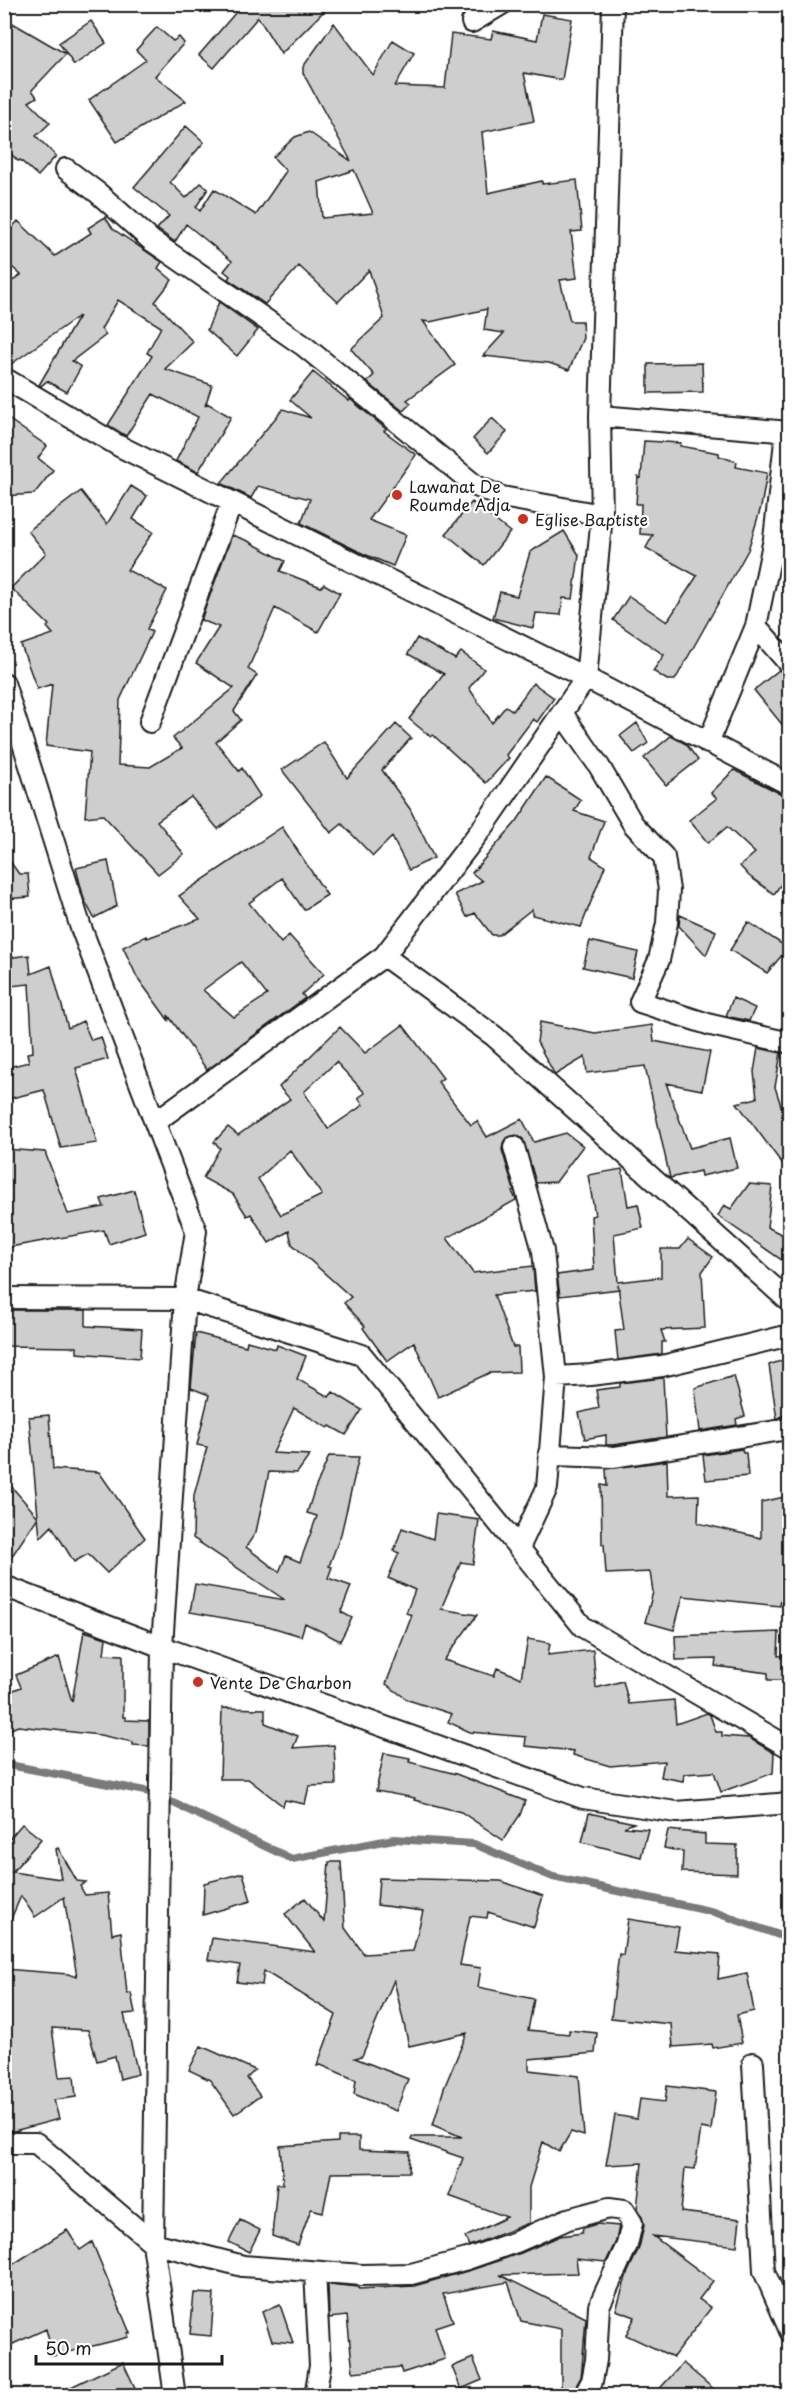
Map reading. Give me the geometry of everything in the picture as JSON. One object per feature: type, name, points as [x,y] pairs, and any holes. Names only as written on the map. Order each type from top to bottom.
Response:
[{"type":"street","points":[[472,22],[502,4]]},
{"type":"street","points":[[155,1122],[384,956],[484,826],[586,678],[602,515],[600,416],[613,4]]},
{"type":"street","points":[[66,169],[98,193],[152,241],[304,346],[476,486],[502,497],[602,515]]},
{"type":"street","points":[[4,378],[119,446],[586,678],[789,785]]},
{"type":"street","points":[[600,416],[788,432],[774,539],[756,626],[708,743]]},
{"type":"street","points":[[150,722],[232,502]]},
{"type":"street","points":[[756,626],[789,665]]},
{"type":"street","points":[[4,683],[80,925],[196,1231],[185,1299],[162,1647],[159,1811],[153,2243],[175,2396]]},
{"type":"street","points":[[562,713],[599,766],[633,824],[664,857],[669,890],[667,923],[658,960],[640,1002],[711,1025],[789,1043]]},
{"type":"street","points":[[384,956],[495,1036],[789,1302]]},
{"type":"street","points":[[514,1146],[543,1251],[556,1377],[546,1488],[519,1548]]},
{"type":"street","points":[[4,1298],[185,1299],[362,1354],[583,1627],[789,1748]]},
{"type":"street","points":[[556,1377],[662,1366],[789,1335]]},
{"type":"street","points":[[549,1453],[552,1455],[614,1456],[782,1430],[789,1425]]},
{"type":"street","points":[[4,1586],[162,1647],[583,1798],[676,1812],[789,1803]]},
{"type":"street","points":[[753,2063],[764,2271],[789,2331]]},
{"type":"street","points":[[4,2143],[36,2143],[153,2243],[243,2266],[362,2275],[411,2274],[486,2253],[568,2219],[609,2208],[624,2210],[632,2223],[627,2245],[599,2306],[596,2360],[592,2381],[584,2396]]},
{"type":"street","points":[[315,2272],[320,2366],[315,2396]]},
{"type":"building","points":[[243,4],[331,4],[281,54],[258,17],[214,68],[199,55]]},
{"type":"building","points":[[542,14],[572,19],[562,80],[524,73],[534,121],[482,132],[488,193],[542,181],[542,184],[577,180],[582,231],[571,232],[577,278],[560,280],[570,321],[582,321],[583,338],[569,370],[549,363],[483,356],[504,333],[484,330],[487,309],[430,322],[423,321],[455,365],[407,400],[411,403],[403,411],[367,382],[374,375],[351,349],[384,318],[369,270],[338,302],[299,266],[265,304],[228,279],[230,276],[224,271],[232,261],[186,224],[175,242],[157,229],[169,216],[134,187],[186,126],[204,142],[170,182],[186,198],[201,183],[208,189],[196,207],[200,211],[214,189],[256,215],[286,171],[273,157],[295,137],[309,132],[351,161],[303,73],[303,67],[334,23],[373,75],[393,40],[414,53],[395,86],[445,88],[451,34],[491,39],[493,31],[537,40]],"holes":[[[354,170],[373,213],[322,218],[319,182]]]},
{"type":"building","points":[[4,18],[66,54],[32,90],[37,97],[29,102],[50,123],[36,136],[56,156],[38,176],[4,147]]},
{"type":"building","points":[[91,21],[106,43],[74,65],[59,43]]},
{"type":"building","points":[[157,27],[173,41],[179,37],[184,43],[155,76],[186,101],[117,142],[89,100],[146,60],[136,50]]},
{"type":"building","points":[[105,217],[113,229],[162,262],[158,268],[172,280],[155,302],[193,342],[165,369],[212,385],[205,406],[207,403],[231,417],[198,472],[176,461],[198,417],[153,394],[126,436],[108,425],[152,356],[147,353],[161,327],[118,300],[101,329],[106,335],[72,361],[81,367],[67,392],[47,381],[39,385],[79,316],[7,367],[4,366],[4,287],[21,275],[4,260],[4,236],[18,221],[55,256],[91,233],[88,228]]},
{"type":"building","points":[[219,302],[258,330],[237,356],[207,330]]},
{"type":"building","points":[[702,363],[703,392],[648,393],[648,364]]},
{"type":"building","points":[[313,372],[349,401],[350,399],[386,429],[384,431],[416,455],[369,520],[406,535],[393,566],[301,523],[310,499],[258,486],[251,498],[221,483],[283,409],[311,418],[290,400]]},
{"type":"building","points":[[4,416],[47,446],[38,458],[53,470],[34,494],[4,496]]},
{"type":"building","points":[[492,418],[507,432],[488,453],[473,439]]},
{"type":"building","points":[[644,441],[681,443],[680,446],[719,453],[719,456],[737,462],[736,467],[767,473],[761,507],[748,550],[675,680],[667,680],[653,671],[664,655],[613,620],[629,596],[667,622],[697,576],[646,548],[653,535],[640,534],[641,504],[636,504]]},
{"type":"building","points":[[131,486],[147,496],[133,519],[153,532],[127,570],[167,590],[147,629],[152,632],[120,700],[118,765],[150,767],[182,748],[173,738],[234,688],[196,663],[219,627],[201,620],[232,535],[285,561],[280,571],[321,587],[324,584],[340,593],[318,632],[275,608],[248,669],[257,675],[234,711],[241,720],[216,742],[239,771],[242,768],[260,796],[218,829],[191,797],[157,821],[184,854],[158,874],[103,815],[85,817],[90,752],[46,746],[52,684],[37,689],[21,645],[53,634],[47,627],[49,625],[11,588],[46,553],[28,531],[81,491],[107,524]]},
{"type":"building","points":[[472,502],[510,532],[484,565],[446,534]]},
{"type":"building","points":[[564,531],[579,555],[573,599],[563,598],[561,615],[536,613],[533,628],[493,618],[500,592],[517,596],[530,552]]},
{"type":"building","points":[[417,638],[455,659],[461,652],[484,669],[469,688],[492,723],[506,706],[513,711],[533,683],[554,698],[537,722],[533,719],[506,755],[509,758],[486,783],[433,735],[431,737],[409,719],[444,674],[408,654]]},
{"type":"building","points":[[779,670],[789,677],[789,733],[754,690]]},
{"type":"building","points":[[637,723],[648,743],[634,753],[620,736]]},
{"type":"building","points":[[396,724],[411,738],[382,770],[410,809],[434,858],[409,870],[392,837],[373,856],[342,824],[331,833],[282,770],[324,742],[347,778]]},
{"type":"building","points":[[671,736],[686,744],[698,760],[666,785],[644,758]]},
{"type":"building","points":[[734,770],[781,794],[789,801],[789,873],[774,894],[749,876],[740,866],[755,853],[727,827],[708,843],[689,820],[717,798],[711,793]]},
{"type":"building","points":[[546,777],[581,800],[574,811],[604,821],[591,857],[605,866],[581,927],[532,915],[532,909],[499,935],[492,935],[475,913],[467,917],[455,894],[482,881],[472,873],[517,821]]},
{"type":"building","points":[[282,827],[327,895],[304,910],[282,878],[249,903],[281,943],[289,935],[324,974],[302,994],[305,998],[207,1070],[168,1015],[169,1021],[137,977],[123,947],[146,936],[147,938],[200,919],[179,896]],"holes":[[[241,962],[267,995],[234,1017],[203,990]]]},
{"type":"building","points":[[4,853],[19,874],[28,874],[30,897],[6,899]]},
{"type":"building","points":[[108,861],[117,906],[94,918],[84,899],[76,868]]},
{"type":"building","points":[[680,915],[716,931],[706,955],[679,926]]},
{"type":"building","points":[[748,922],[788,948],[767,973],[730,950]]},
{"type":"building","points":[[590,941],[638,952],[632,978],[583,967]]},
{"type":"building","points":[[29,955],[31,974],[51,966],[68,1028],[83,1021],[91,1040],[101,1037],[108,1059],[76,1068],[97,1143],[61,1148],[44,1090],[4,1100],[4,1068],[29,1062],[27,1053],[33,1052],[29,984],[10,986],[6,958]]},
{"type":"building","points":[[733,998],[755,1008],[749,1021],[726,1016]]},
{"type":"building","points":[[540,1022],[595,1033],[652,1025],[654,1041],[710,1052],[702,1090],[666,1083],[690,1148],[730,1138],[737,1168],[701,1176],[700,1171],[670,1178],[645,1066],[587,1073],[585,1057],[555,1075],[537,1042]]},
{"type":"building","points":[[403,1025],[443,1078],[438,1082],[471,1125],[477,1121],[487,1137],[522,1119],[534,1142],[566,1133],[583,1146],[556,1182],[536,1183],[523,1139],[516,1135],[506,1138],[502,1150],[516,1200],[447,1238],[473,1273],[533,1266],[535,1291],[494,1295],[513,1347],[518,1347],[519,1372],[489,1373],[438,1397],[414,1342],[387,1361],[363,1328],[365,1326],[344,1303],[351,1297],[292,1244],[289,1231],[269,1243],[251,1214],[247,1216],[233,1194],[203,1178],[220,1148],[214,1142],[228,1127],[238,1135],[290,1099],[279,1087],[340,1027],[365,1053]],"holes":[[[336,1062],[365,1093],[358,1098],[363,1105],[328,1129],[304,1092]],[[290,1150],[322,1195],[281,1215],[258,1179]]]},
{"type":"building","points":[[758,1048],[781,1053],[775,1087],[785,1118],[789,1114],[789,1173],[737,1103],[757,1098],[754,1072]]},
{"type":"building","points":[[4,1149],[45,1152],[68,1214],[104,1207],[101,1199],[134,1190],[145,1232],[109,1244],[104,1230],[4,1248]]},
{"type":"building","points":[[622,1169],[628,1206],[638,1204],[643,1228],[614,1234],[618,1282],[661,1277],[661,1249],[680,1249],[688,1239],[713,1257],[702,1272],[705,1328],[661,1330],[665,1342],[662,1342],[662,1354],[618,1360],[615,1331],[624,1330],[619,1289],[560,1296],[557,1275],[594,1270],[591,1216],[595,1215],[588,1175]]},
{"type":"building","points":[[749,1184],[772,1186],[767,1227],[789,1238],[789,1265],[718,1216],[724,1205],[731,1209]]},
{"type":"building","points":[[4,1310],[86,1310],[86,1326],[142,1329],[140,1358],[77,1353],[77,1347],[4,1346]]},
{"type":"building","points":[[196,1333],[246,1346],[247,1341],[276,1349],[277,1345],[306,1356],[297,1379],[329,1397],[333,1392],[362,1410],[346,1435],[330,1426],[328,1428],[294,1408],[273,1453],[310,1455],[297,1473],[269,1472],[256,1532],[246,1547],[279,1572],[286,1556],[300,1562],[317,1516],[307,1513],[329,1456],[359,1457],[341,1534],[329,1566],[332,1567],[328,1578],[351,1586],[341,1612],[352,1618],[340,1641],[305,1623],[301,1636],[268,1626],[190,1612],[195,1584],[285,1600],[193,1538],[194,1495],[207,1447],[197,1445],[209,1395],[191,1388]]},
{"type":"building","points":[[789,1358],[789,1413],[777,1419],[769,1365]]},
{"type":"building","points":[[734,1376],[745,1416],[736,1419],[737,1425],[700,1431],[695,1388]]},
{"type":"building","points":[[663,1378],[666,1437],[613,1445],[606,1445],[606,1435],[585,1439],[579,1413],[599,1408],[596,1390],[620,1387],[620,1383]]},
{"type":"building","points":[[49,1415],[53,1469],[99,1472],[145,1538],[107,1573],[88,1554],[74,1562],[52,1526],[40,1538],[29,1417]]},
{"type":"building","points":[[742,1449],[743,1453],[746,1453],[748,1476],[706,1480],[703,1455]]},
{"type":"building","points":[[667,1461],[668,1496],[699,1495],[698,1523],[761,1538],[761,1502],[789,1496],[789,1599],[781,1598],[780,1606],[683,1596],[674,1630],[645,1622],[653,1592],[650,1572],[606,1574],[604,1544],[602,1544],[601,1485],[607,1486],[606,1469]]},
{"type":"building","points":[[4,1478],[38,1517],[4,1568]]},
{"type":"building","points":[[436,1514],[479,1520],[473,1564],[461,1562],[441,1609],[477,1615],[444,1660],[494,1676],[497,1668],[521,1678],[528,1639],[550,1643],[548,1655],[593,1650],[596,1688],[623,1681],[629,1704],[674,1700],[676,1724],[707,1713],[710,1715],[716,1732],[722,1732],[722,1736],[749,1738],[774,1753],[773,1773],[721,1792],[714,1772],[684,1774],[683,1781],[661,1777],[664,1761],[610,1766],[573,1755],[574,1751],[525,1746],[526,1737],[470,1732],[448,1722],[452,1714],[408,1700],[386,1684],[412,1615],[406,1613],[415,1590],[388,1578],[399,1553],[394,1551],[402,1528],[433,1539]]},
{"type":"building","points":[[84,1631],[106,1638],[104,1654],[123,1655],[123,1717],[125,1720],[149,1721],[149,1746],[133,1745],[133,1742],[100,1735],[18,1726],[4,1732],[4,1694],[21,1687],[16,1675],[59,1657],[72,1702]]},
{"type":"building","points":[[779,1632],[778,1656],[789,1655],[789,1680],[768,1680],[768,1673],[715,1666],[716,1659],[676,1660],[675,1636]]},
{"type":"building","points":[[222,1708],[265,1709],[265,1723],[298,1736],[293,1748],[334,1745],[336,1785],[309,1786],[305,1804],[285,1800],[283,1806],[248,1779],[220,1779]]},
{"type":"building","points":[[384,1753],[410,1758],[409,1762],[456,1774],[525,1801],[520,1815],[503,1840],[461,1812],[414,1800],[415,1798],[376,1791]]},
{"type":"building","points":[[589,1813],[634,1823],[624,1827],[648,1829],[641,1857],[582,1842]]},
{"type":"building","points":[[22,1824],[41,1839],[12,1872],[61,1879],[56,1849],[58,1848],[77,1881],[86,1882],[80,1886],[85,1895],[108,1893],[112,1934],[121,1932],[127,1994],[131,1993],[135,2013],[124,2014],[138,2074],[120,2079],[115,2056],[97,2061],[88,2030],[52,2028],[59,2077],[74,2076],[76,2097],[54,2100],[59,2119],[14,2131],[4,2131],[4,1969],[68,1974],[77,1977],[64,1897],[35,1917],[21,1896],[4,1935],[4,1845]]},
{"type":"building","points":[[668,1830],[705,1834],[705,1844],[737,1845],[737,1874],[682,1872],[683,1852],[664,1848]]},
{"type":"building","points":[[329,1862],[341,1862],[345,1928],[364,1954],[413,1951],[423,1911],[377,1905],[379,1878],[501,1881],[543,1896],[534,1927],[488,1912],[487,1918],[470,1916],[460,1965],[481,1968],[478,1987],[534,1999],[528,2030],[569,2034],[569,2030],[597,2033],[595,2053],[529,2059],[529,2070],[579,2076],[584,2136],[571,2132],[559,2152],[543,2142],[529,2187],[529,2223],[469,2246],[465,2237],[507,2217],[449,2196],[463,2158],[411,2140],[412,2137],[462,2137],[433,2125],[444,2088],[467,2033],[409,2046],[394,1980],[362,2056],[355,2058],[408,2079],[396,2111],[354,2094],[356,2080],[321,2065],[317,2066],[336,2015],[264,1971],[262,1985],[237,1982],[240,1965],[208,1960],[212,1938],[315,1952],[285,1914],[305,1898],[324,1922]]},
{"type":"building","points":[[243,1873],[251,1901],[203,1915],[204,1883]]},
{"type":"building","points":[[628,1919],[679,1927],[675,1950],[720,1954],[718,1979],[747,1973],[754,2011],[737,2015],[742,2043],[713,2048],[712,2044],[673,2047],[671,2024],[611,2018],[619,1954],[623,1955]]},
{"type":"building","points":[[201,2046],[255,2070],[247,2078],[260,2096],[234,2114],[210,2080],[189,2070]]},
{"type":"building","points":[[667,2086],[716,2092],[711,2130],[701,2128],[695,2169],[685,2168],[681,2212],[740,2219],[737,2246],[653,2236],[713,2281],[699,2299],[711,2308],[673,2357],[626,2335],[635,2317],[616,2310],[627,2274],[639,2248],[644,2226],[637,2209],[642,2163],[606,2165],[615,2115],[637,2119],[640,2099],[665,2102]]},
{"type":"building","points":[[338,2137],[359,2137],[359,2150],[410,2152],[409,2172],[331,2173],[323,2212],[311,2209],[298,2245],[272,2236],[277,2184],[283,2184],[280,2146],[338,2142]]},
{"type":"building","points":[[240,2220],[260,2230],[249,2252],[229,2242]]},
{"type":"building","points":[[597,2224],[619,2226],[616,2241],[606,2262],[576,2259],[578,2273],[500,2275],[586,2318],[581,2377],[573,2391],[561,2392],[561,2329],[521,2321],[508,2282],[443,2294],[453,2321],[435,2327],[445,2359],[402,2373],[400,2367],[353,2372],[347,2316],[329,2318],[328,2284],[359,2287],[359,2289],[414,2286],[521,2253],[560,2236],[582,2233],[583,2228]]},
{"type":"building","points":[[67,2230],[80,2250],[92,2242],[130,2333],[127,2333],[129,2337],[53,2356],[46,2329],[4,2348],[4,2270]]},
{"type":"building","points":[[194,2293],[214,2294],[211,2336],[190,2334]]},
{"type":"building","points":[[280,2305],[293,2343],[272,2341],[262,2312]]},
{"type":"building","points":[[473,2358],[482,2380],[461,2389],[452,2367]]},
{"type":"building","points":[[123,2362],[136,2390],[125,2396],[52,2396]]},
{"type":"building","points":[[683,2363],[722,2396],[653,2396]]},
{"type":"waterway","points":[[4,1764],[150,1792],[292,1859],[394,1839],[474,1844],[553,1877],[714,1912],[790,1939]]},
{"type":"place","name":"Lawanat De Roumde Adja","points":[[397,495]]},
{"type":"place","name":"Eglise Baptiste","points":[[523,519]]},
{"type":"place","name":"Vente De Charbon","points":[[198,1682]]}]
